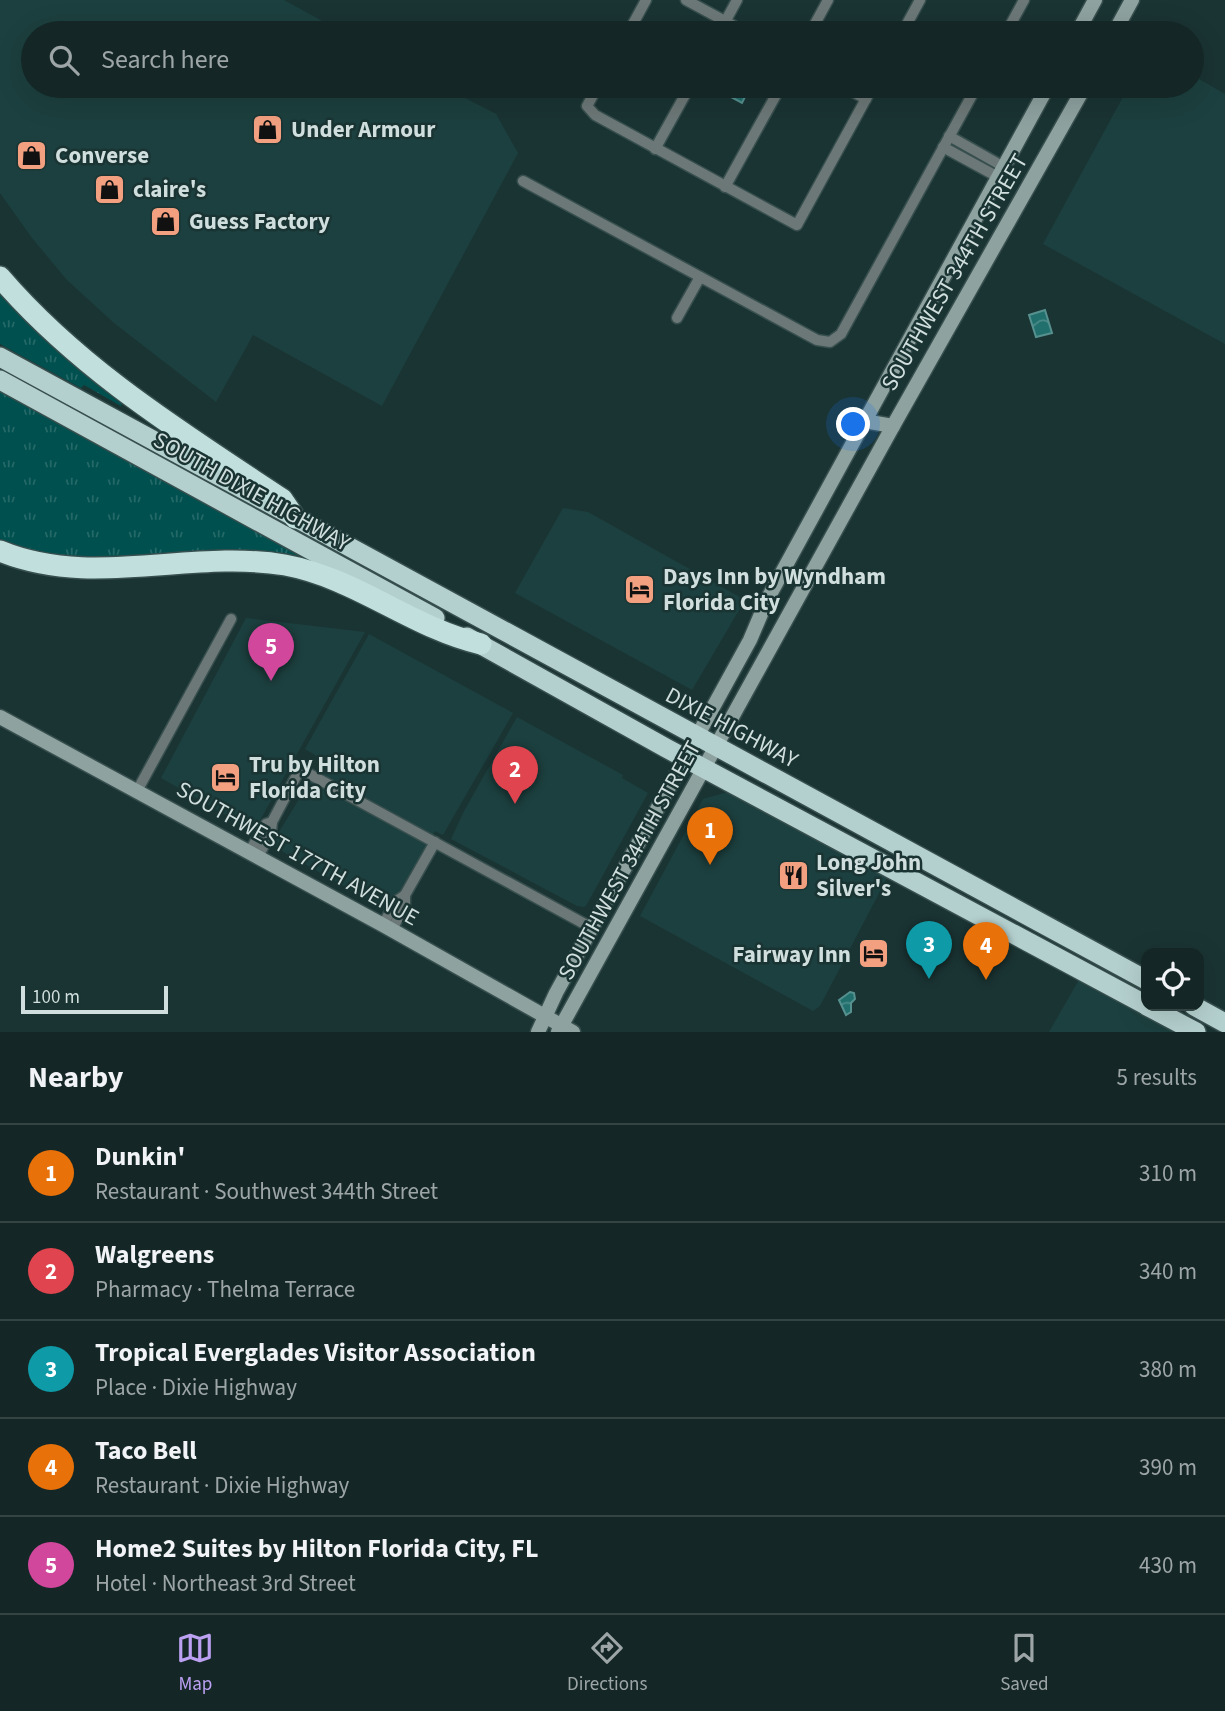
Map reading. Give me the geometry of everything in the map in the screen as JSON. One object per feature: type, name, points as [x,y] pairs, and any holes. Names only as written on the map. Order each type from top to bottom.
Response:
[{"type":"highway","points":[[0,277],[49,329],[104,377],[282,499],[295,517]]},
{"type":"highway","name":"SOUTH DIXIE HIGHWAY","points":[[0,357],[295,517]]},
{"type":"highway","name":"SOUTH DIXIE HIGHWAY","points":[[0,380],[481,644]]},
{"type":"highway","name":"DIXIE HIGHWAY","points":[[295,517],[1141,977]]},
{"type":"highway","points":[[0,551],[41,563],[88,568],[260,562],[296,567],[343,583],[453,638],[481,644],[705,769],[1141,1002]]},
{"type":"highway","points":[[1158,1011],[1196,1032]]},
{"type":"highway","points":[[1203,1011],[1225,1023]]},
{"type":"main road","points":[[1084,21],[1095,0]]},
{"type":"main road","points":[[1121,21],[1132,0]]},
{"type":"main road","name":"SOUTHWEST 344TH STREET","points":[[538,1032],[754,631],[767,600],[1041,98]]},
{"type":"main road","name":"SOUTHWEST 344TH STREET","points":[[564,1030],[893,426],[1078,98]]},
{"type":"main road","points":[[872,407],[893,426]]},
{"type":"main road","points":[[864,421],[893,426]]},
{"type":"main road","name":"SOUTHWEST 177TH AVENUE","points":[[0,717],[387,928],[564,1030]]},
{"type":"street","points":[[635,21],[646,0]]},
{"type":"street","points":[[686,0],[725,21],[737,0]]},
{"type":"street","points":[[817,21],[828,0]]},
{"type":"street","points":[[909,21],[920,0]]},
{"type":"street","points":[[1013,21],[1024,0]]},
{"type":"street","points":[[591,98],[587,106],[604,121],[797,225],[866,99]]},
{"type":"street","points":[[655,149],[683,98]]},
{"type":"street","points":[[725,187],[774,98]]},
{"type":"street","points":[[523,181],[823,342],[841,334],[970,98]]},
{"type":"street","points":[[946,142],[1001,172]]},
{"type":"street","points":[[677,318],[700,277]]},
{"type":"street","points":[[137,791],[231,618]]},
{"type":"street","points":[[253,855],[265,824],[272,822],[300,769],[592,928]]},
{"type":"street","points":[[387,928],[395,902],[405,895],[435,842]]},
{"type":"shaded area","points":[[0,0],[284,0],[322,21],[21,21],[21,98],[465,98],[496,114],[518,153],[382,406],[253,335],[216,402],[114,323],[67,280],[32,238],[0,193]]},
{"type":"shaded area","points":[[1204,82],[1225,94],[1225,344],[1043,244],[1122,98],[1204,98]]},
{"type":"shaded area","points":[[563,508],[588,512],[745,600],[692,690],[515,593]]},
{"type":"shaded area","points":[[246,618],[365,632],[254,831],[161,778]]},
{"type":"shaded area","points":[[369,634],[513,713],[443,835],[435,831],[388,911],[271,845],[323,760],[305,749]]},
{"type":"shaded area","points":[[517,717],[623,775],[622,778],[648,793],[586,906],[577,906],[451,839]]},
{"type":"shaded area","points":[[728,792],[888,876],[820,1006],[813,1011],[640,916],[703,799]]},
{"type":"shaded area","points":[[1080,978],[1179,1032],[1049,1032]]},
{"type":"green space","points":[[0,290],[98,384],[122,403],[121,406],[84,385],[81,388],[0,344]]},
{"type":"green space","points":[[0,390],[316,561],[103,564],[0,545]]},
{"type":"water","points":[[1045,310],[1052,333],[1036,337],[1029,315]]},
{"type":"water","points":[[850,992],[854,993],[855,999],[851,1003],[851,1012],[846,1015],[839,1000]]},
{"type":"place","name":"Under Armour","points":[[268,129]]},
{"type":"place","name":"Converse","points":[[32,155]]},
{"type":"place","name":"claire's","points":[[110,189]]},
{"type":"place","name":"Guess Factory","points":[[166,221]]},
{"type":"place","name":"Days Inn by Wyndham Florida City","points":[[640,589]]},
{"type":"place","name":"Home2 Suites by Hilton Florida City, FL","points":[[271,681]]},
{"type":"place","name":"Tru by Hilton Florida City","points":[[226,777]]},
{"type":"place","name":"Walgreens","points":[[515,804]]},
{"type":"place","name":"Dunkin'","points":[[710,865]]},
{"type":"place","name":"Long John Silver's","points":[[793,875]]},
{"type":"place","name":"Fairway Inn","points":[[874,954]]},
{"type":"place","name":"Tropical Everglades Visitor Association","points":[[929,979]]},
{"type":"place","name":"Taco Bell","points":[[986,980]]}]
